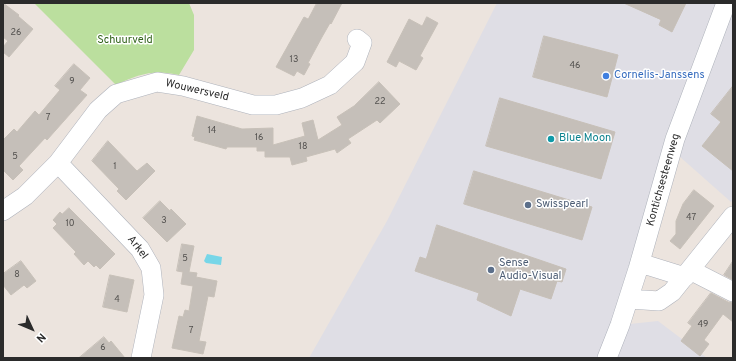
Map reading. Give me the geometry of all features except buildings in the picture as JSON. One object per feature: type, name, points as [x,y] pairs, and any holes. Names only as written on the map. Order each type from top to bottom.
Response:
[{"type":"street","name":"Kontichsesteenweg","points":[[607,358],[629,299],[675,139],[726,3]]},
{"type":"street","name":"Wouwersveld","points":[[3,211],[25,196],[58,163],[98,110],[116,94],[157,82],[183,86],[253,105],[276,105],[302,98],[330,85],[355,62],[362,42],[357,39]]},
{"type":"street","name":"Arkel","points":[[58,163],[140,249],[151,268],[154,294],[141,358]]},
{"type":"street","points":[[629,299],[659,301],[672,292],[733,216]]},
{"type":"street","points":[[640,263],[688,273],[733,292]]},
{"type":"shaded area","points":[[497,3],[733,3],[733,200],[731,202],[679,156],[620,325],[658,321],[707,358],[309,358],[387,221]]},
{"type":"green space","name":"Schuurveld","points":[[34,3],[189,3],[194,15],[194,50],[179,75],[162,72],[139,75],[116,85]]},
{"type":"water","points":[[207,254],[222,257],[221,265],[206,263],[204,261]]},
{"type":"place","name":"Cornelis-Janssens","points":[[606,76]]},
{"type":"place","name":"Blue Moon","points":[[551,139]]},
{"type":"place","name":"Swisspearl","points":[[528,205]]},
{"type":"place","name":"Sense Audio-Visual","points":[[491,270]]}]
